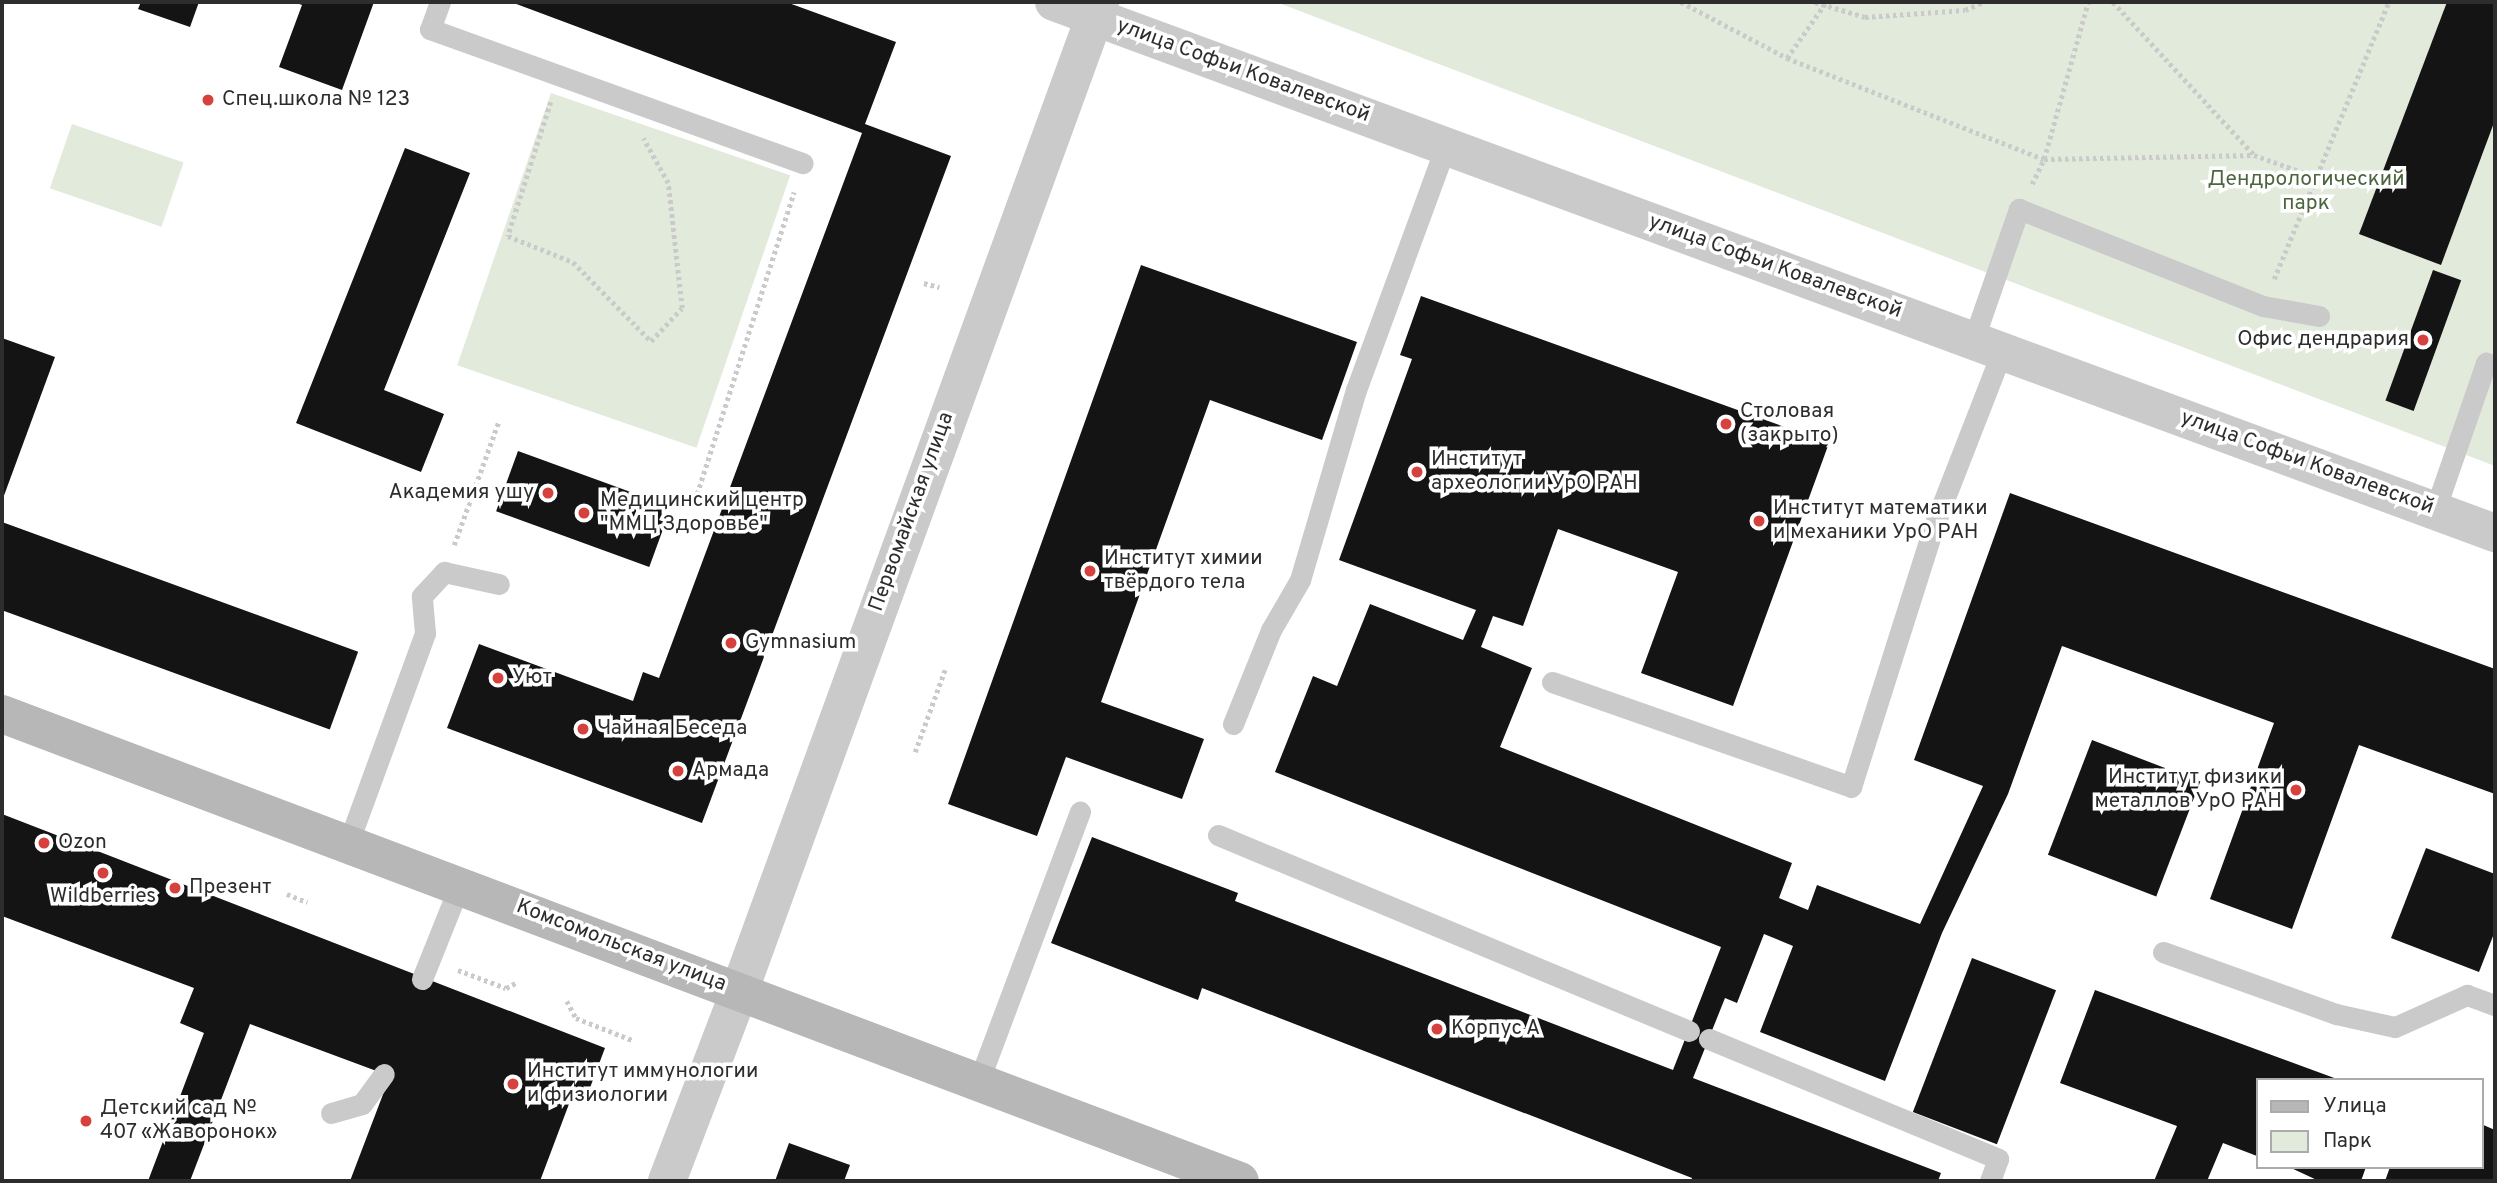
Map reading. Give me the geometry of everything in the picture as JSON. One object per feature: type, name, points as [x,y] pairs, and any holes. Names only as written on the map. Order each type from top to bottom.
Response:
[{"type":"main road","name":"Комсомольская улица","points":[[2,714],[349,842],[1240,1181]]},
{"type":"street","name":"улица Софьи Ковалевской","points":[[1054,2],[1097,9],[1446,146],[2495,533]]},
{"type":"street","name":"Первомайская улица","points":[[667,1181],[739,992],[1097,9]]},
{"type":"lane","points":[[440,2],[430,29],[803,163]]},
{"type":"lane","points":[[1233,724],[1271,630],[1300,580],[1356,390],[1446,146]]},
{"type":"lane","points":[[1552,682],[1851,787],[1988,346],[2019,209],[2263,306],[2319,316]]},
{"type":"lane","points":[[2435,510],[2486,363],[2495,366]]},
{"type":"lane","points":[[349,842],[425,633],[422,596],[444,572],[499,584]]},
{"type":"lane","points":[[978,1083],[1080,812]]},
{"type":"lane","points":[[1218,835],[1689,1031]]},
{"type":"lane","points":[[422,978],[460,884]]},
{"type":"lane","points":[[2163,952],[2336,1014],[2395,1027],[2467,995],[2495,1005]]},
{"type":"lane","points":[[1709,1039],[1998,1159],[1990,1181]]},
{"type":"lane","points":[[331,1113],[362,1104],[384,1074]]},
{"type":"path","points":[[1681,2],[1787,58],[2044,159],[2254,155],[2316,177]]},
{"type":"path","points":[[1815,2],[1865,17],[1965,10],[1983,2]]},
{"type":"path","points":[[2019,209],[2044,159],[2088,2]]},
{"type":"path","points":[[2113,2],[2254,155]]},
{"type":"path","points":[[2263,306],[2389,2]]},
{"type":"path","points":[[1787,58],[1826,4]]},
{"type":"path","points":[[560,75],[508,236],[573,262],[651,341],[682,308],[668,183],[620,97]]},
{"type":"path","points":[[697,494],[803,163]]},
{"type":"path","points":[[924,282],[939,287]]},
{"type":"path","points":[[444,572],[499,421]]},
{"type":"path","points":[[915,752],[946,667]]},
{"type":"path","points":[[287,894],[307,902]]},
{"type":"path","points":[[448,966],[506,988],[518,982]]},
{"type":"path","points":[[567,1001],[576,1018],[632,1040]]},
{"type":"green space","name":"Дендрологический парк","points":[[1276,2],[2495,2],[2495,466]]},
{"type":"green space","points":[[551,93],[790,175],[696,448],[457,365]]},
{"type":"green space","points":[[72,124],[184,162],[161,227],[50,188]]},
{"type":"building","points":[[141,2],[199,2],[190,27],[138,9]]},
{"type":"building","points":[[294,2],[374,2],[342,90],[279,67],[302,5]]},
{"type":"building","points":[[511,2],[786,2],[896,42],[865,124],[951,156],[702,823],[447,728],[479,644],[633,701],[643,672],[659,678],[862,133]]},
{"type":"building","points":[[2447,2],[2495,2],[2495,120],[2441,265],[2359,234]]},
{"type":"building","points":[[405,148],[470,173],[384,390],[444,414],[421,472],[296,423]]},
{"type":"building","name":"Институт химии твёрдого тела","points":[[1141,265],[1357,342],[1322,440],[1210,400],[1101,702],[1204,739],[1182,799],[1066,757],[1037,836],[948,804]]},
{"type":"building","name":"Офис дендрария","points":[[2433,270],[2461,280],[2414,411],[2385,401]]},
{"type":"building","points":[[1421,296],[1829,443],[1733,706],[1641,673],[1678,572],[1558,529],[1523,626],[1493,616],[1481,647],[1532,668],[1500,747],[1792,863],[1779,898],[1808,910],[1817,885],[1920,924],[1983,786],[1914,760],[2010,493],[2495,669],[2495,794],[2359,745],[2292,929],[2210,899],[2274,723],[2062,646],[2008,794],[1942,933],[1885,1081],[1760,1032],[1793,946],[1764,934],[1737,1003],[1725,998],[1693,1078],[1941,1173],[1938,1181],[1691,1181],[1692,1178],[1202,988],[1198,1000],[1051,943],[1092,837],[1238,893],[1235,901],[1673,1070],[1721,947],[1275,772],[1313,676],[1337,686],[1370,604],[1463,640],[1476,610],[1339,560],[1412,359],[1400,355]]},
{"type":"building","points":[[2,338],[55,357],[2,501]]},
{"type":"building","points":[[518,451],[671,507],[649,567],[496,511]]},
{"type":"building","points":[[2,522],[358,652],[330,730],[2,610]]},
{"type":"building","points":[[2092,740],[2200,782],[2156,896],[2048,855]]},
{"type":"building","points":[[2,814],[605,1048],[585,1101],[572,1096],[540,1181],[350,1181],[390,1076],[250,1024],[190,1181],[148,1181],[204,1033],[180,1023],[194,988],[2,916]]},
{"type":"building","points":[[2426,848],[2495,874],[2495,931],[2479,972],[2391,938]]},
{"type":"building","points":[[1972,958],[2056,990],[1997,1144],[1913,1112]]},
{"type":"building","points":[[2095,990],[2334,1078],[2256,1078],[2256,1156],[2223,1143],[2207,1181],[2154,1181],[2177,1126],[2060,1083]]},
{"type":"building","points":[[2483,1125],[2495,1130],[2495,1181],[2385,1181],[2389,1169],[2483,1169]]},
{"type":"building","points":[[789,1143],[850,1165],[844,1181],[775,1181]]},
{"type":"building","points":[[2293,1169],[2365,1169],[2361,1181],[2319,1181]]},
{"type":"place","name":"Спец.школа № 123","points":[[208,100]]},
{"type":"place","name":"Офис дендрария","points":[[2423,340]]},
{"type":"place","name":"Столовая (закрыто)","points":[[1726,424]]},
{"type":"place","name":"Институт археологии УрО РАН","points":[[1417,472]]},
{"type":"place","name":"Академия ушу","points":[[548,493]]},
{"type":"place","name":"Медицинский центр \"ММЦ Здоровье\"","points":[[584,513]]},
{"type":"place","name":"Институт математики и механики УрО РАН","points":[[1759,521]]},
{"type":"place","name":"Институт химии твёрдого тела","points":[[1090,571]]},
{"type":"place","name":"Gymnasium","points":[[731,643]]},
{"type":"place","name":"Уют","points":[[498,678]]},
{"type":"place","name":"Чайная Беседа","points":[[583,729]]},
{"type":"place","name":"Армада","points":[[678,771]]},
{"type":"place","name":"Институт физики металлов УрО РАН","points":[[2296,790]]},
{"type":"place","name":"Ozon","points":[[44,843]]},
{"type":"place","name":"Wildberries","points":[[103,873]]},
{"type":"place","name":"Презент","points":[[175,888]]},
{"type":"place","name":"Корпус А","points":[[1437,1029]]},
{"type":"place","name":"Институт иммунологии и физиологии","points":[[513,1084]]},
{"type":"place","name":"Детский сад № 407 «Жаворонок»","points":[[86,1121]]}]
